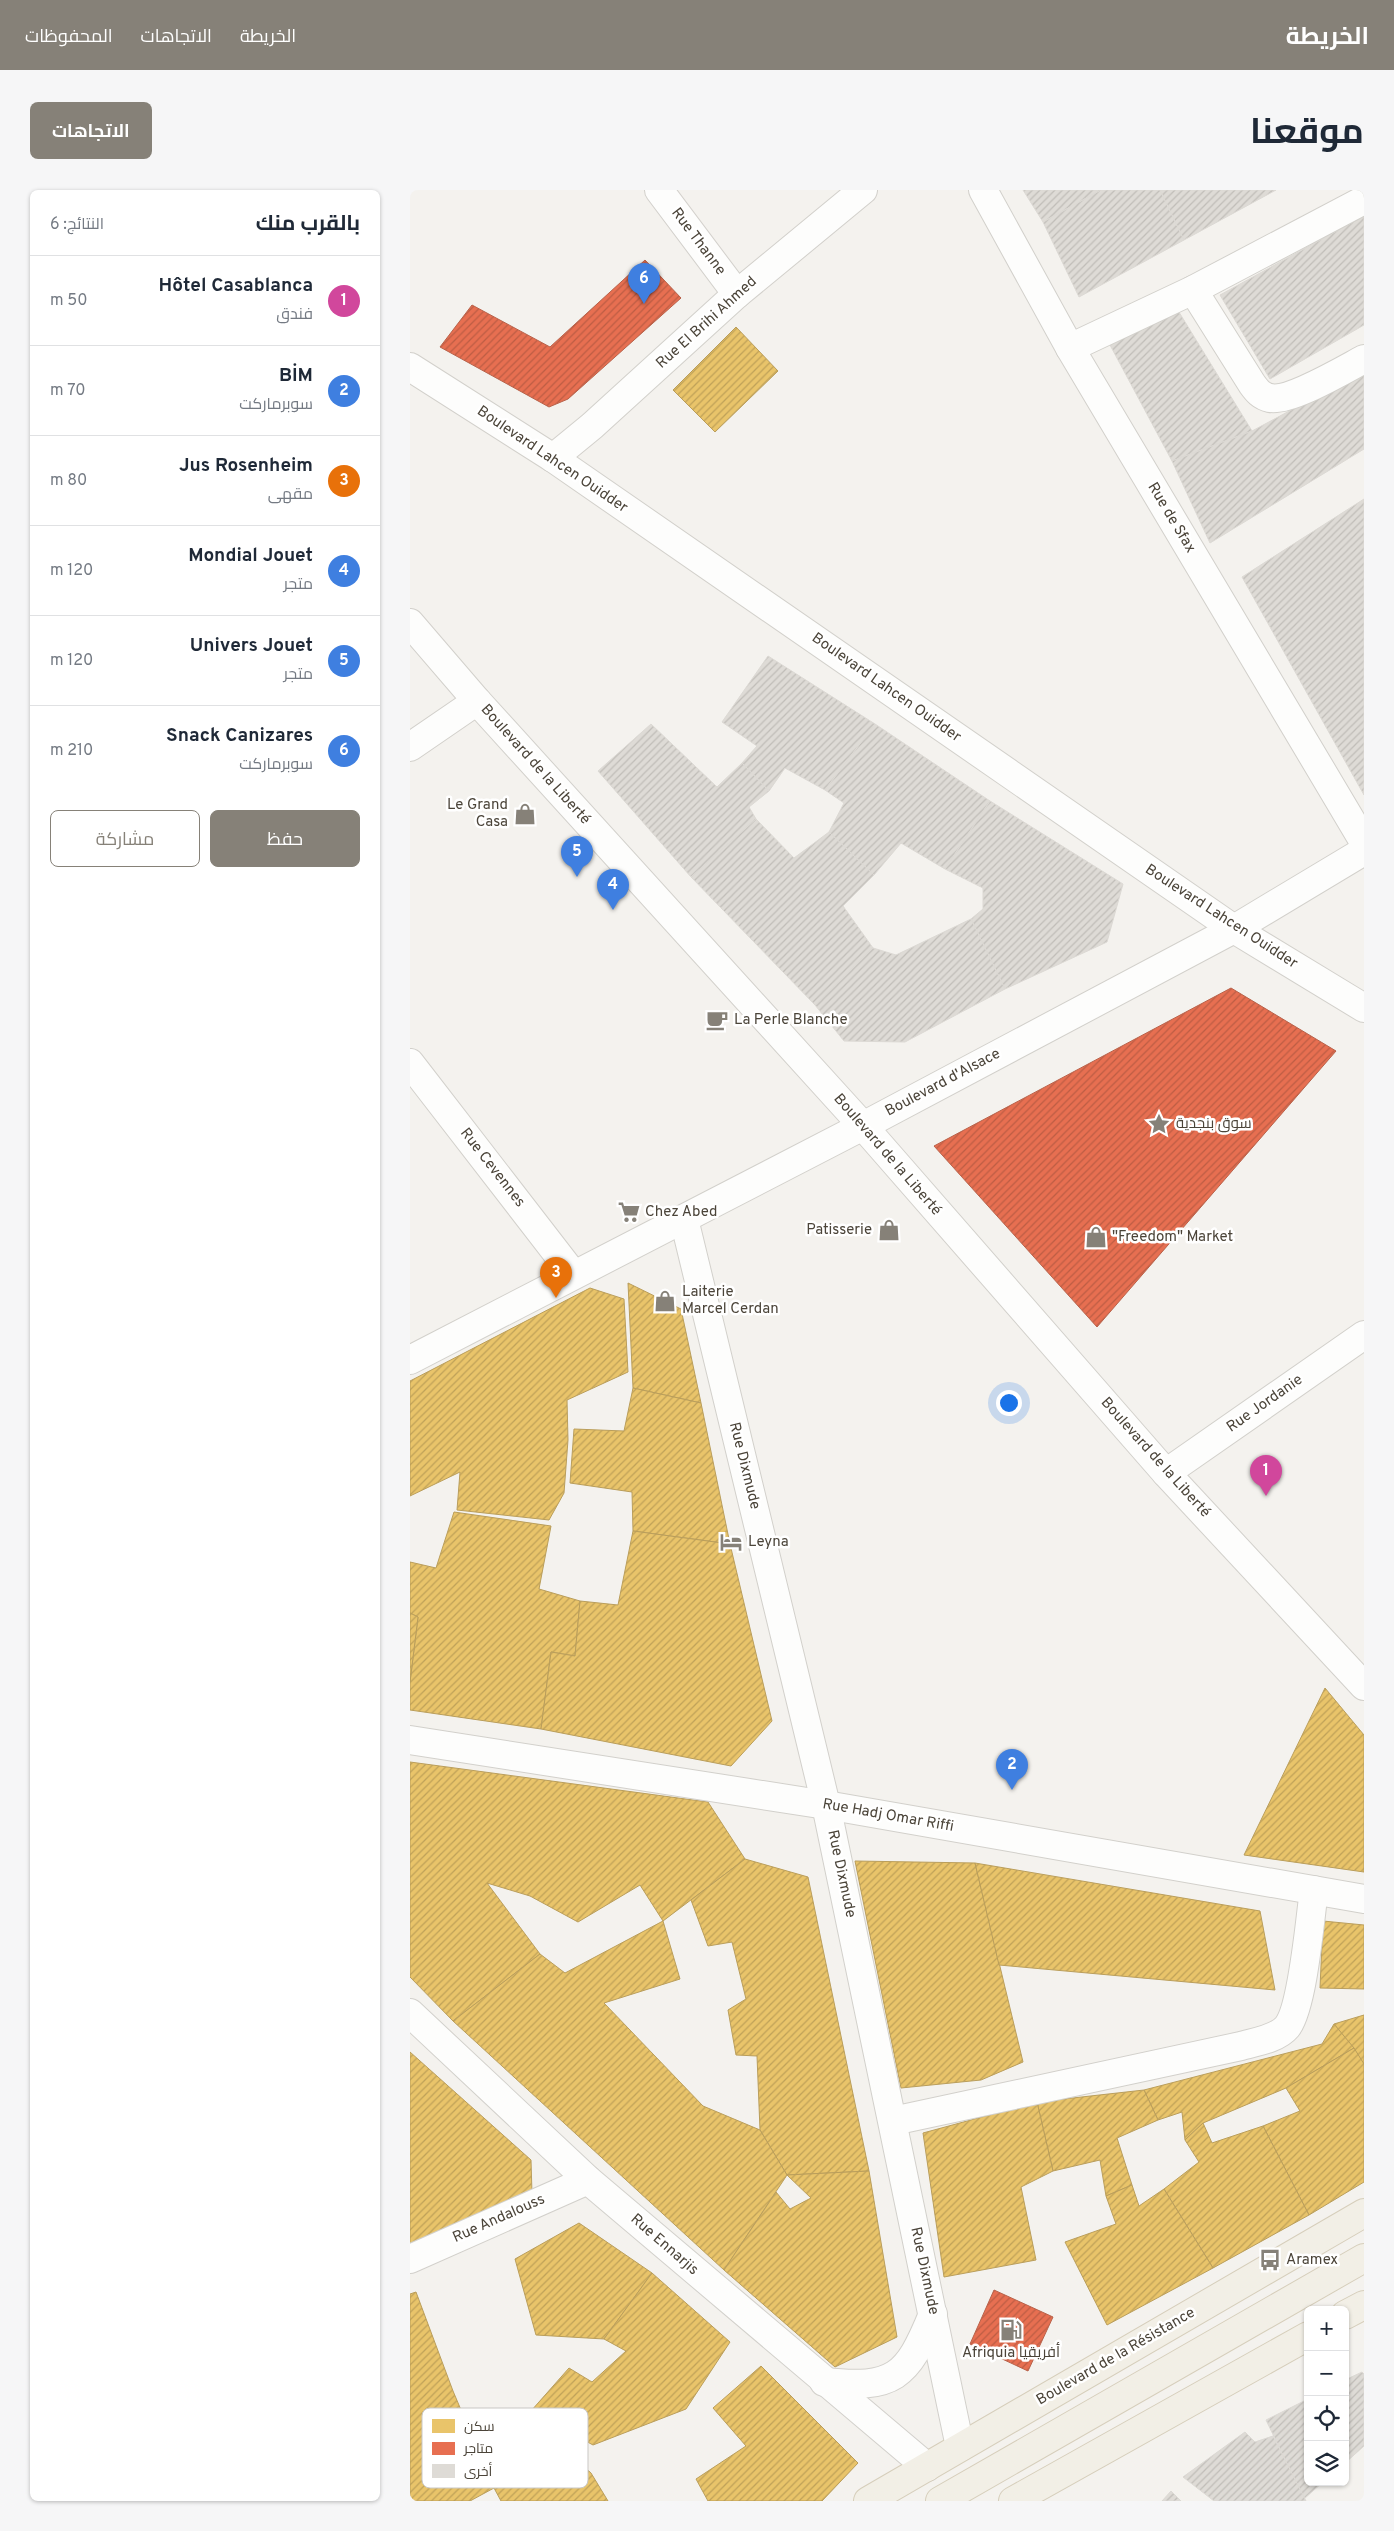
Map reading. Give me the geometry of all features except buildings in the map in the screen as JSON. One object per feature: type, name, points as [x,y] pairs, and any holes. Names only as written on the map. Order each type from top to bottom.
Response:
[{"type":"main road","name":"Boulevard de la Résistance","points":[[868,2501],[1364,2213]]},
{"type":"main road","points":[[940,2501],[1364,2258]]},
{"type":"main road","points":[[1349,2313],[1364,2305]]},
{"type":"main road","points":[[1013,2501],[1304,2338]]},
{"type":"street","name":"Rue Thanne","points":[[659,190],[737,294]]},
{"type":"street","name":"Rue El Brihi Ahmed","points":[[553,458],[592,426],[737,294],[863,190]]},
{"type":"street","name":"Rue de Sfax","points":[[983,190],[1070,348],[1364,842]]},
{"type":"street","points":[[1070,348],[1194,290],[1364,200]]},
{"type":"street","points":[[1194,290],[1259,394],[1271,398],[1296,392],[1364,358]]},
{"type":"street","name":"Boulevard Lahcen Ouidder","points":[[410,367],[553,458],[1234,929],[1364,1008]]},
{"type":"street","name":"Boulevard de la Liberté","points":[[410,623],[477,701],[863,1126],[1166,1473],[1364,1686]]},
{"type":"street","points":[[410,747],[477,701]]},
{"type":"street","name":"Boulevard d'Alsace","points":[[410,1360],[573,1274],[863,1126],[1234,929],[1364,851]]},
{"type":"street","name":"Rue Cevennes","points":[[410,1063],[573,1274]]},
{"type":"street","name":"Rue Dixmude","points":[[684,1219],[826,1806],[960,2447]]},
{"type":"street","name":"Rue Jordanie","points":[[1166,1473],[1364,1335]]},
{"type":"street","name":"Rue Hadj Omar Riffi","points":[[410,1740],[826,1806],[1364,1899]]},
{"type":"street","points":[[893,2121],[1241,2046],[1279,2033],[1287,2027],[1298,1999],[1314,1890]]},
{"type":"street","name":"Rue Ennarjis","points":[[410,2013],[588,2180],[926,2467]]},
{"type":"street","name":"Rue Andalouss","points":[[410,2259],[588,2180]]},
{"type":"street","points":[[824,2382],[854,2385],[876,2382],[894,2376],[908,2365],[920,2346],[933,2314]]},
{"type":"place","name":"Snack Canizares","points":[[644,304]]},
{"type":"place","name":"Le Grand Casa","points":[[525,814]]},
{"type":"place","name":"Univers Jouet","points":[[577,877]]},
{"type":"place","name":"Mondial Jouet","points":[[613,910]]},
{"type":"place","name":"La Perle Blanche","points":[[717,1020]]},
{"type":"place","name":"سوق بنجدية","points":[[1159,1124]]},
{"type":"place","name":"Chez Abed","points":[[629,1212]]},
{"type":"place","name":"Patisserie","points":[[889,1230]]},
{"type":"place","name":"\"Freedom\" Market","points":[[1096,1237]]},
{"type":"place","name":"Jus Rosenheim","points":[[556,1298]]},
{"type":"place","name":"Laiterie Marcel Cerdan","points":[[665,1301]]},
{"type":"place","name":"Hôtel Casablanca","points":[[1266,1496]]},
{"type":"place","name":"Leyna","points":[[731,1542]]},
{"type":"place","name":"BİM","points":[[1012,1790]]},
{"type":"place","name":"Aramex","points":[[1270,2260]]},
{"type":"place","name":"Afriquia أفريقيا","points":[[1011,2330]]}]
